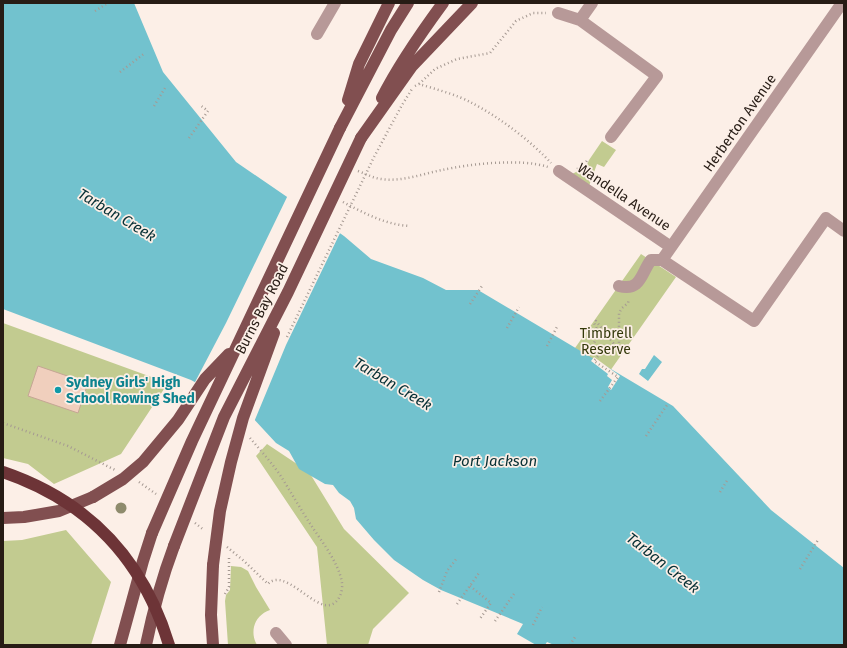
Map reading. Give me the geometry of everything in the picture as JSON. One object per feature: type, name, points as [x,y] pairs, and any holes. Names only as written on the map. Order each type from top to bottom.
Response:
[{"type":"highway","points":[[3,472],[28,482],[69,504],[86,517],[118,547],[132,565],[147,591],[163,625],[168,645]]},
{"type":"main road","points":[[340,128],[360,64],[389,3]]},
{"type":"main road","name":"Burns Bay Road","points":[[120,645],[152,533],[192,441],[340,128],[391,30],[408,3]]},
{"type":"main road","name":"Burns Bay Road","points":[[146,645],[155,607],[174,546],[224,417],[288,292],[361,138],[389,85],[420,35],[443,3]]},
{"type":"main road","points":[[361,138],[412,66],[472,3]]},
{"type":"main road","points":[[213,645],[213,565],[220,511],[243,418],[259,377],[288,292]]},
{"type":"main road","points":[[3,518],[24,517],[59,511],[94,497],[123,479],[143,462],[178,420],[205,379],[236,348]]},
{"type":"street","points":[[317,34],[335,3]]},
{"type":"street","points":[[580,20],[592,3]]},
{"type":"street","name":"Herberton Avenue","points":[[662,260],[842,3]]},
{"type":"street","points":[[558,13],[580,20],[657,76],[611,137]]},
{"type":"street","name":"Wandella Avenue","points":[[565,171],[671,247]]},
{"type":"street","points":[[619,286],[632,287],[641,280],[651,260],[662,260],[754,321],[826,218],[844,231]]},
{"type":"street","points":[[276,633],[286,645]]},
{"type":"path","points":[[95,11],[108,3]]},
{"type":"path","points":[[285,342],[374,157],[402,105],[415,85],[419,84],[435,69],[457,60],[490,53],[516,21],[534,13],[558,13]]},
{"type":"path","points":[[120,72],[144,54]]},
{"type":"path","points":[[419,84],[471,102],[534,146],[565,171],[584,165],[588,159]]},
{"type":"path","points":[[154,106],[165,88]]},
{"type":"path","points":[[189,138],[208,111],[200,105]]},
{"type":"path","points":[[355,169],[382,179],[407,179],[449,168],[476,165],[510,163],[542,165]]},
{"type":"path","points":[[340,201],[375,218],[398,226],[410,226]]},
{"type":"path","points":[[470,304],[482,286]]},
{"type":"path","points":[[507,328],[519,307]]},
{"type":"path","points":[[617,346],[619,313],[622,308]]},
{"type":"path","points":[[601,400],[618,377],[594,361],[598,355],[591,349],[600,333],[594,323],[596,321],[617,346],[625,351]]},
{"type":"path","points":[[547,346],[558,325]]},
{"type":"path","points":[[646,436],[667,405]]},
{"type":"path","points":[[3,423],[68,446],[116,471]]},
{"type":"path","points":[[224,553],[223,545],[268,584],[271,582],[283,582],[300,590],[315,601],[324,605],[335,603],[342,592],[342,584],[339,573],[329,553],[281,477],[249,437]]},
{"type":"path","points":[[720,492],[728,480]]},
{"type":"path","points":[[137,481],[162,498]]},
{"type":"path","points":[[192,521],[210,534]]},
{"type":"path","points":[[800,569],[818,540]]},
{"type":"path","points":[[228,548],[229,587]]},
{"type":"path","points":[[439,592],[447,571],[457,558]]},
{"type":"path","points":[[458,604],[479,573]]},
{"type":"path","points":[[470,586],[492,603],[479,620]]},
{"type":"path","points":[[495,621],[514,594]]},
{"type":"path","points":[[533,624],[542,607]]},
{"type":"path","points":[[570,645],[575,637]]},
{"type":"green space","points":[[602,141],[616,150],[604,167],[597,164],[589,186],[572,174],[586,167]]},
{"type":"green space","name":"Timbrell Reserve","points":[[641,254],[676,277],[610,371],[575,348]]},
{"type":"green space","points":[[3,323],[168,383],[121,454],[54,484],[28,464],[3,458]]},
{"type":"green space","points":[[267,444],[309,472],[344,529],[409,593],[373,629],[368,645],[327,645],[317,547],[256,456]]},
{"type":"green space","points":[[66,530],[111,582],[91,645],[3,645],[3,541],[22,540]]},
{"type":"green space","points":[[231,566],[241,567],[248,571],[270,610],[265,612],[255,624],[254,634],[257,645],[228,645],[225,601],[226,595],[230,590]]},
{"type":"water","name":"Port Jackson","points":[[3,3],[134,3],[163,72],[236,162],[344,236],[371,259],[423,278],[446,290],[478,290],[673,406],[771,510],[844,568],[844,645],[554,645],[547,642],[545,645],[536,645],[517,634],[523,624],[441,590],[423,580],[394,560],[356,519],[354,508],[350,501],[339,493],[333,485],[325,484],[299,469],[289,451],[276,443],[252,417],[215,393],[191,380],[3,309]]},
{"type":"water","points":[[654,355],[662,362],[648,381],[639,374],[642,369],[645,369]]},
{"type":"pier","points":[[288,195],[341,231],[286,345],[254,422],[237,409],[194,384],[226,323]]},
{"type":"pier","points":[[594,357],[620,376],[611,390],[608,387],[612,380],[607,376],[608,374],[591,361]]},
{"type":"building","name":"Sydney Girls' High School Rowing Shed","points":[[38,366],[88,383],[78,413],[28,396]]},
{"type":"place","name":"Sydney Girls' High School Rowing Shed","points":[[58,390]]},
{"type":"water label","name":"Tarban Creek","points":[[117,215]]},
{"type":"water label","name":"Tarban Creek","points":[[393,384]]},
{"type":"water label","name":"Tarban Creek","points":[[663,563]]}]
